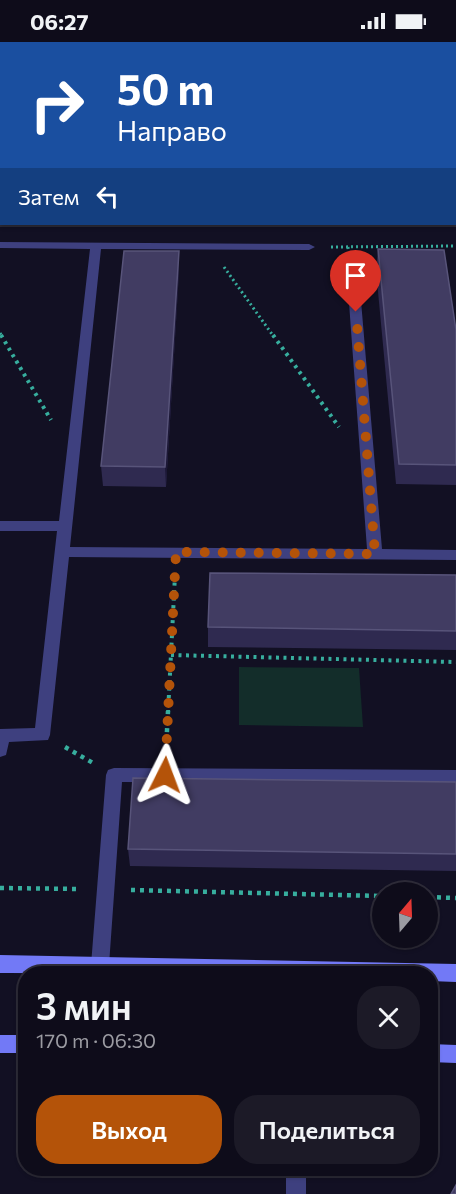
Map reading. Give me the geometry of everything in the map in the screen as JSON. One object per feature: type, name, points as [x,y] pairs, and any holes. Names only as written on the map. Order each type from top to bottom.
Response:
[{"type":"main road","points":[[0,963],[144,966]]},
{"type":"main road","points":[[438,973],[456,973]]},
{"type":"main road","points":[[0,1044],[18,1044]]},
{"type":"main road","points":[[438,1053],[456,1054]]},
{"type":"lane","points":[[0,245],[309,247]]},
{"type":"lane","points":[[0,750],[2,735],[42,735],[96,245]]},
{"type":"lane","points":[[354,289],[375,554]]},
{"type":"lane","points":[[0,526],[65,526]]},
{"type":"lane","points":[[62,552],[456,555]]},
{"type":"lane","points":[[100,965],[114,775],[456,777]]},
{"type":"lane","points":[[296,1176],[296,1194]]},
{"type":"path","points":[[208,246],[340,429]]},
{"type":"path","points":[[309,247],[456,246]]},
{"type":"path","points":[[0,333],[73,456]]},
{"type":"path","points":[[165,775],[176,552]]},
{"type":"path","points":[[171,655],[456,662]]},
{"type":"path","points":[[42,735],[114,775]]},
{"type":"path","points":[[0,888],[372,896]]},
{"type":"path","points":[[438,897],[456,898]]},
{"type":"green space","points":[[239,667],[359,668],[363,727],[239,725]]},
{"type":"building","points":[[378,249],[444,250],[456,330],[456,465],[399,464]]},
{"type":"building","points":[[124,251],[179,251],[165,467],[101,466]]},
{"type":"building","points":[[210,573],[456,575],[456,631],[208,627]]},
{"type":"building","points":[[133,778],[456,782],[456,854],[128,849]]},
{"type":"route","points":[[165,775],[176,552],[375,554],[356,312]]}]
